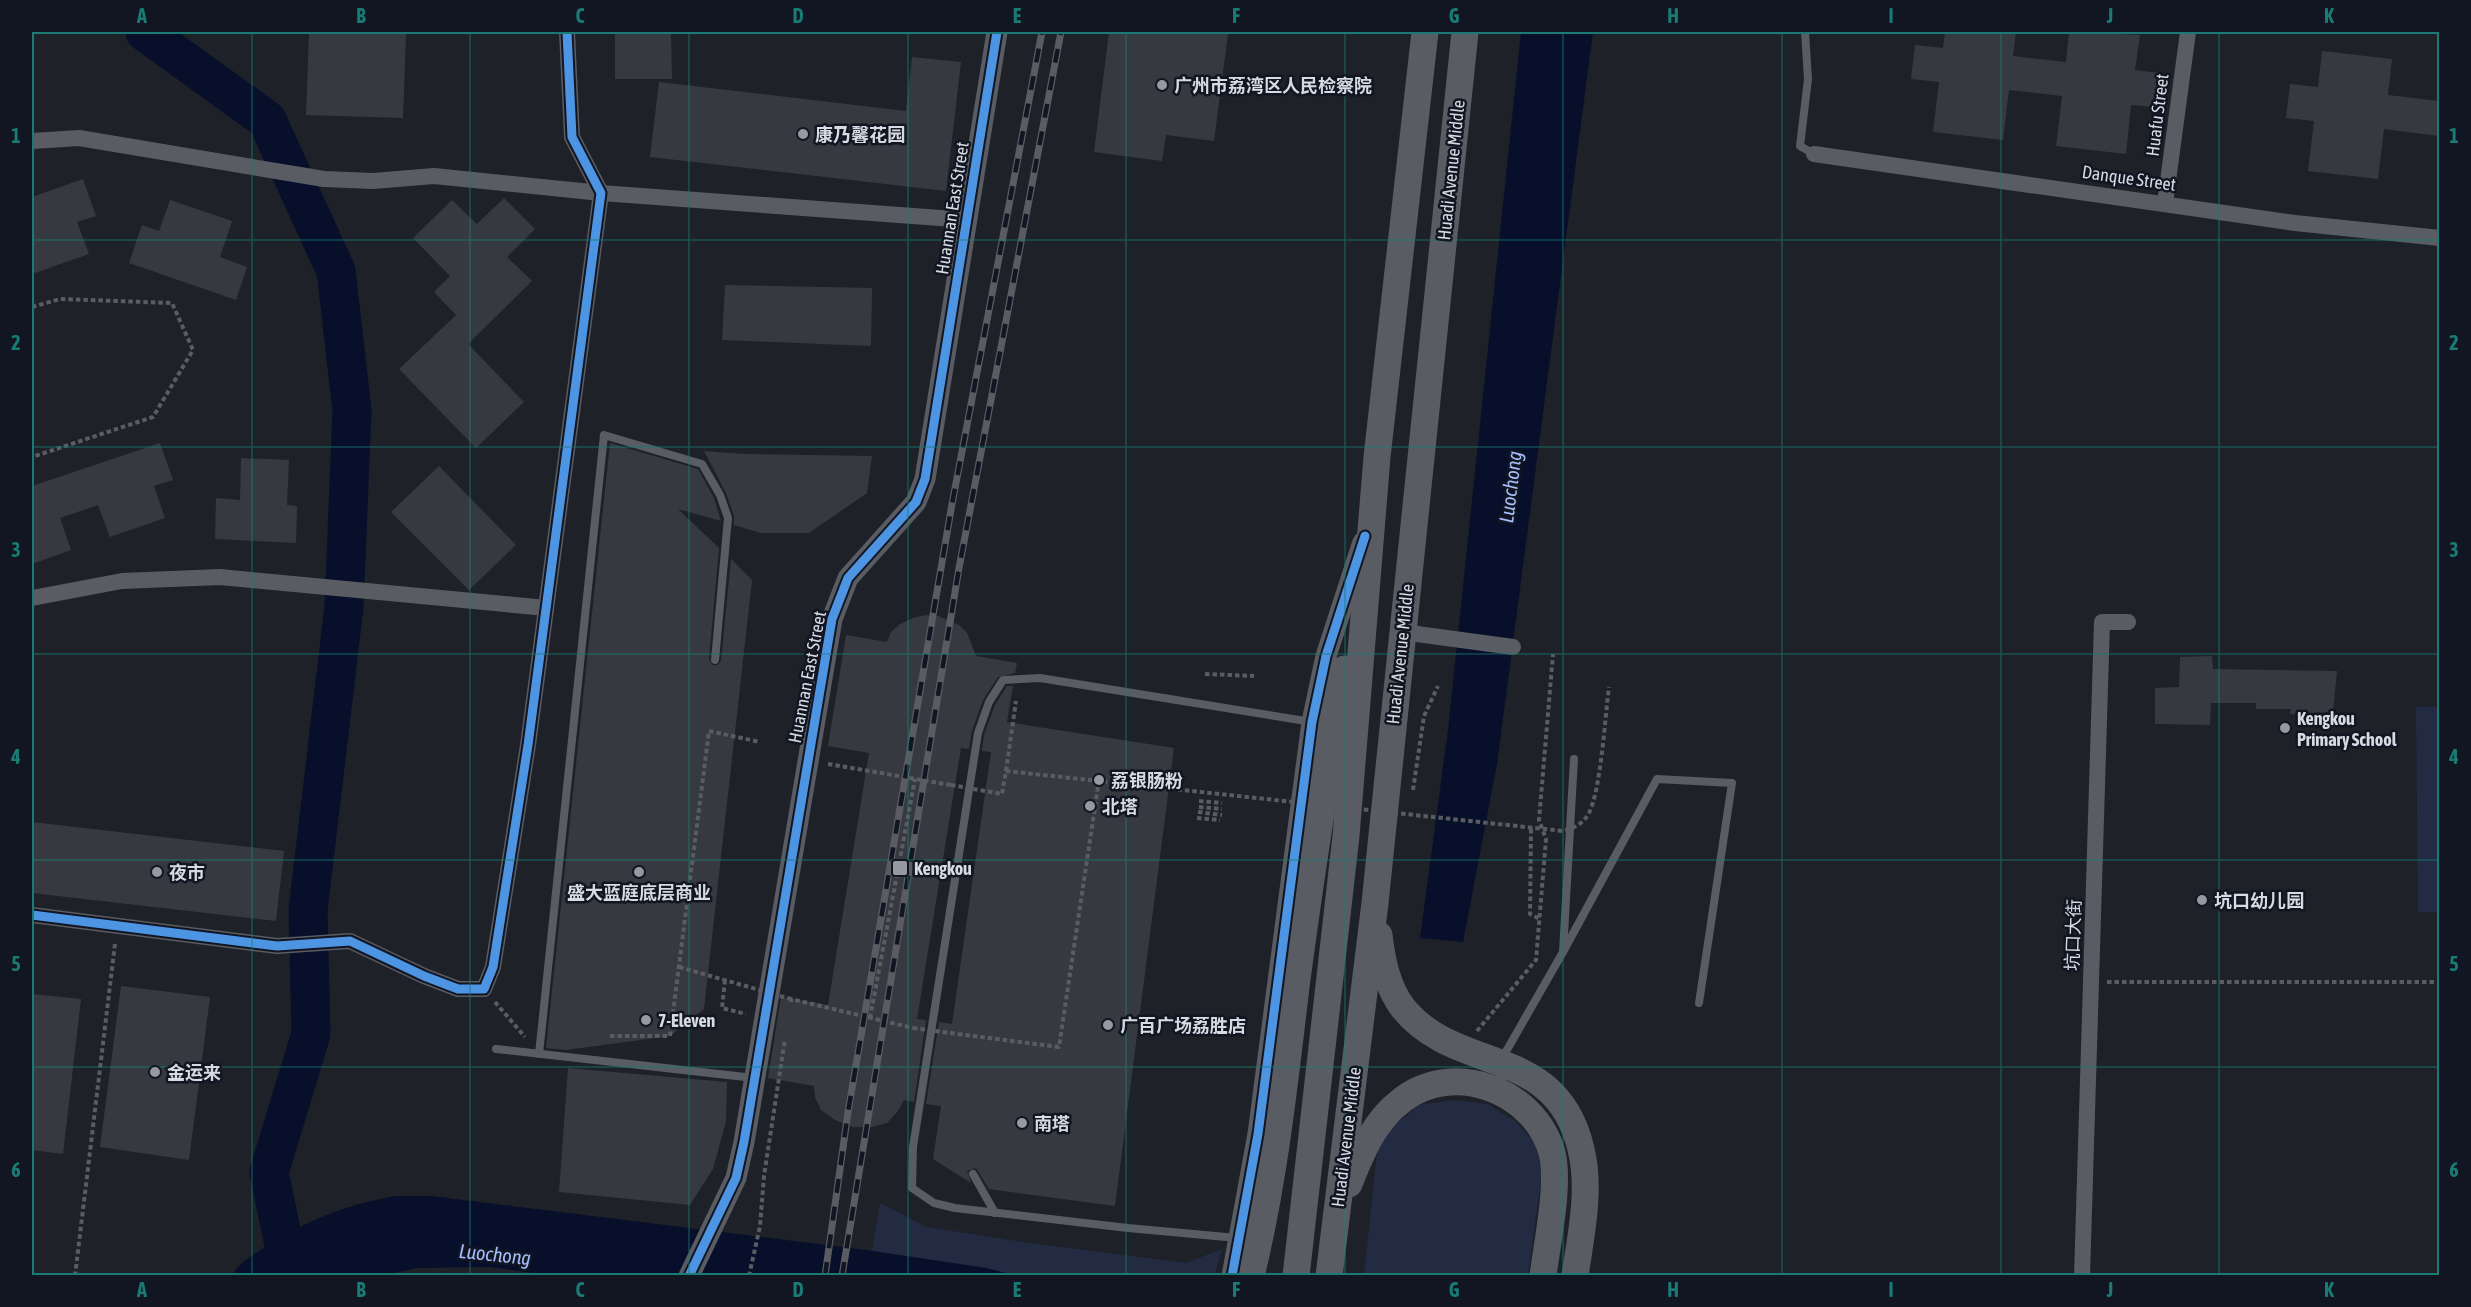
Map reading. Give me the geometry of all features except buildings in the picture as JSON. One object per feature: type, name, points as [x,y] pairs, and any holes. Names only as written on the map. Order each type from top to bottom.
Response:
[{"type":"main road","name":"Huadi Avenue Middle","points":[[1296,1275],[1346,836],[1377,457],[1425,32]]},
{"type":"main road","name":"Huadi Avenue Middle","points":[[1329,1275],[1375,903],[1465,32]]},
{"type":"main road","points":[[1251,1275],[1263,1229],[1311,870],[1377,457]]},
{"type":"main road","points":[[1375,903],[1383,962],[1390,985],[1403,1008],[1430,1032],[1466,1043],[1527,1074],[1551,1090],[1571,1120],[1581,1147],[1584,1169],[1584,1206],[1575,1275]]},
{"type":"main road","points":[[1335,1222],[1356,1164],[1371,1134],[1402,1100],[1423,1088],[1442,1083],[1466,1082],[1484,1085],[1502,1092],[1532,1114],[1552,1153],[1554,1190],[1544,1275]]},
{"type":"street","points":[[32,915],[277,946],[350,941],[424,976],[458,989],[484,989],[494,967],[546,608],[601,193],[572,137],[567,32]]},
{"type":"street","name":"Huannan East Street","points":[[689,1275],[736,1178],[742,1151],[832,619],[848,578],[916,502],[925,478],[997,32]]},
{"type":"street","name":"Huafu Street","points":[[2165,203],[2188,32]]},
{"type":"street","points":[[32,141],[79,138],[324,179],[373,181],[434,176],[601,193],[967,220]]},
{"type":"street","name":"Danque Street","points":[[1814,154],[2295,223],[2439,238]]},
{"type":"street","points":[[1232,1275],[1258,1134],[1312,722],[1326,656],[1365,536]]},
{"type":"street","points":[[32,598],[90,585],[149,578],[220,578],[546,608]]},
{"type":"street","name":"坑口大街","points":[[2082,1275],[2102,622],[2128,622]]},
{"type":"street","points":[[1402,632],[1513,647]]},
{"type":"lane","points":[[1805,32],[1808,79],[1800,146],[1814,154]]},
{"type":"lane","points":[[539,1054],[604,435],[702,465],[720,495],[728,518],[715,660]]},
{"type":"lane","points":[[1240,1238],[995,1213],[934,1203],[912,1188],[913,1148],[978,733],[989,702],[1004,680],[1040,678],[1312,722]]},
{"type":"lane","points":[[1563,952],[1574,759]]},
{"type":"lane","points":[[1502,1092],[1500,1062],[1563,952],[1657,778],[1732,783],[1699,1004]]},
{"type":"lane","points":[[496,1049],[754,1078]]},
{"type":"lane","points":[[973,1174],[995,1213]]},
{"type":"path","points":[[32,308],[60,300],[172,303],[193,350],[153,417],[32,457]]},
{"type":"path","points":[[1466,1043],[1536,960],[1546,839],[1539,820],[1552,654]]},
{"type":"path","points":[[1205,674],[1254,676]]},
{"type":"path","points":[[1412,794],[1424,716],[1438,687]]},
{"type":"path","points":[[1006,771],[1563,831],[1577,827],[1589,813],[1595,790],[1609,687]]},
{"type":"path","points":[[828,764],[1002,794],[1016,701]]},
{"type":"path","points":[[610,1036],[670,1036],[709,730],[760,742]]},
{"type":"path","points":[[870,1018],[915,779]]},
{"type":"path","points":[[679,967],[827,1009],[913,1028],[1059,1047],[1099,780]]},
{"type":"path","points":[[1198,801],[1222,803]]},
{"type":"path","points":[[1407,814],[1410,804]]},
{"type":"path","points":[[1221,815],[1198,812],[1221,815]]},
{"type":"path","points":[[1531,829],[1530,914],[1540,919]]},
{"type":"path","points":[[75,1275],[118,926]]},
{"type":"path","points":[[725,980],[722,1008],[764,1018]]},
{"type":"path","points":[[2091,982],[2439,982]]},
{"type":"path","points":[[484,989],[539,1054]]},
{"type":"path","points":[[790,1010],[791,999]]},
{"type":"path","points":[[749,1275],[760,1226],[764,1176],[786,1032]]},
{"type":"shaded area","points":[[2416,707],[2439,707],[2439,912],[2418,912]]},
{"type":"shaded area","points":[[1454,1100],[1487,1104],[1515,1121],[1535,1143],[1542,1173],[1528,1275],[1364,1276],[1377,1153],[1391,1128],[1419,1105]]},
{"type":"shaded area","points":[[880,1203],[927,1227],[1022,1242],[1186,1263],[1222,1249],[1214,1276],[1014,1275],[986,1268],[872,1251]]},
{"type":"water","name":"Luochong","points":[[1521,32],[1593,32],[1497,764],[1463,942],[1420,938],[1448,730]]},
{"type":"water","name":"Luochong","points":[[396,1196],[431,1196],[866,1250],[986,1268],[1014,1275],[554,1276],[490,1267],[417,1268],[382,1276],[231,1276],[251,1256],[313,1221],[360,1204]]},
{"type":"waterway","points":[[145,32],[267,120],[336,271],[352,410],[344,607],[308,910],[311,1034],[269,1172],[290,1274]]},
{"type":"railway","points":[[825,1276],[848,1112],[952,504],[1042,32]]},
{"type":"railway","points":[[842,1276],[959,568],[1061,32]]},
{"type":"cycle path","points":[[32,915],[277,946],[350,941],[424,976],[458,989],[484,989],[493,967],[528,745],[601,193],[572,137],[567,32]]},
{"type":"cycle path","points":[[689,1276],[736,1178],[744,1142],[832,619],[848,578],[916,502],[925,479],[997,32]]},
{"type":"cycle path","points":[[1232,1276],[1258,1134],[1312,722],[1326,656],[1365,536]]},
{"type":"place","name":"广州市荔湾区人民检察院","points":[[1162,85]]},
{"type":"place","name":"康乃馨花园","points":[[803,134]]},
{"type":"place","name":"Kengkou Primary School","points":[[2285,728]]},
{"type":"place","name":"荔银肠粉","points":[[1099,780]]},
{"type":"place","name":"北塔","points":[[1090,806]]},
{"type":"place","name":"Kengkou","points":[[900,868]]},
{"type":"place","name":"夜市","points":[[157,872]]},
{"type":"place","name":"盛大蓝庭底层商业","points":[[639,872]]},
{"type":"place","name":"坑口幼儿园","points":[[2202,900]]},
{"type":"place","name":"7-Eleven","points":[[646,1020]]},
{"type":"place","name":"广百广场荔胜店","points":[[1108,1025]]},
{"type":"place","name":"金运来","points":[[155,1072]]},
{"type":"place","name":"南塔","points":[[1022,1123]]}]
